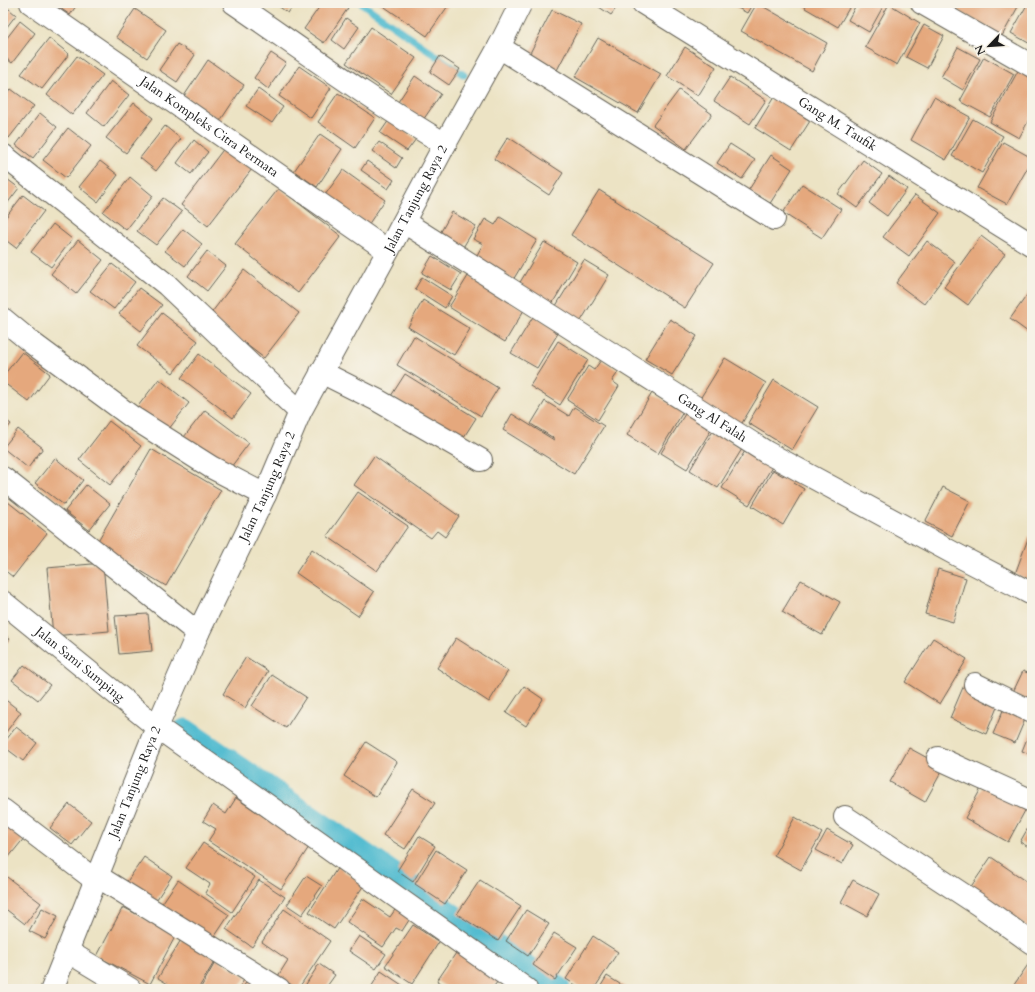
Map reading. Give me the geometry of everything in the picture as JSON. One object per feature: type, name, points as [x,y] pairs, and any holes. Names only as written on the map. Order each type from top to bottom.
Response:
[{"type":"street","name":"Jalan Kompleks Citra Permata","points":[[30,3],[388,252]]},
{"type":"street","points":[[234,3],[372,98],[445,144]]},
{"type":"street","name":"Jalan Tanjung Raya 2","points":[[52,989],[157,727],[198,633],[265,495],[300,412],[388,252],[521,3]]},
{"type":"street","name":"Gang M. Taufik","points":[[643,3],[1032,245]]},
{"type":"street","points":[[922,3],[1032,66]]},
{"type":"street","points":[[498,47],[774,219]]},
{"type":"street","points":[[3,155],[167,285],[300,412]]},
{"type":"street","name":"Gang Al Falah","points":[[404,222],[766,452],[1032,594]]},
{"type":"street","points":[[3,319],[32,343],[132,417],[211,467],[265,495]]},
{"type":"street","points":[[322,372],[377,400],[481,460]]},
{"type":"street","points":[[3,478],[198,633]]},
{"type":"street","name":"Jalan Sami Sumping","points":[[3,602],[157,727],[526,989]]},
{"type":"street","points":[[976,684],[1032,712]]},
{"type":"street","points":[[938,758],[1032,801]]},
{"type":"street","points":[[3,810],[96,878],[279,989]]},
{"type":"street","points":[[845,817],[979,905],[1032,943]]},
{"type":"street","points":[[67,951],[130,989]]},
{"type":"building","points":[[53,3],[78,3],[70,15]]},
{"type":"building","points":[[274,3],[295,3],[288,13]]},
{"type":"building","points":[[322,3],[340,3],[348,8],[324,43],[304,29]]},
{"type":"building","points":[[379,3],[450,3],[427,36]]},
{"type":"building","points":[[593,3],[620,3],[611,15]]},
{"type":"building","points":[[729,3],[753,3],[747,13]]},
{"type":"building","points":[[757,3],[827,43],[812,71],[741,31]]},
{"type":"building","points":[[808,3],[852,3],[838,27],[805,8]]},
{"type":"building","points":[[857,3],[885,3],[869,32],[848,20]]},
{"type":"building","points":[[960,3],[1020,3],[1002,36],[956,10]]},
{"type":"building","points":[[1028,3],[1032,3],[1032,45],[1011,33]]},
{"type":"building","points":[[3,4],[16,15],[3,32]]},
{"type":"building","points":[[889,4],[920,23],[897,65],[865,47]]},
{"type":"building","points":[[135,9],[166,30],[147,58],[116,37]]},
{"type":"building","points":[[552,10],[581,24],[556,72],[528,57]]},
{"type":"building","points":[[346,18],[359,27],[344,49],[332,40]]},
{"type":"building","points":[[20,21],[35,33],[12,63],[3,56],[3,43]]},
{"type":"building","points":[[924,25],[944,36],[927,68],[906,57]]},
{"type":"building","points":[[371,27],[416,58],[391,94],[346,63]]},
{"type":"building","points":[[49,38],[69,54],[42,89],[21,74]]},
{"type":"building","points":[[598,38],[661,74],[638,113],[575,77]]},
{"type":"building","points":[[177,44],[195,55],[177,82],[159,70]]},
{"type":"building","points":[[685,47],[716,67],[698,96],[667,76]]},
{"type":"building","points":[[958,47],[980,59],[963,90],[941,77]]},
{"type":"building","points":[[271,53],[286,63],[268,89],[254,78]]},
{"type":"building","points":[[77,56],[103,75],[72,115],[47,95]]},
{"type":"building","points":[[440,56],[460,69],[449,85],[430,72]]},
{"type":"building","points":[[984,57],[1014,74],[990,117],[960,101]]},
{"type":"building","points":[[208,60],[244,85],[220,121],[184,96]]},
{"type":"building","points":[[299,66],[331,88],[311,118],[279,96]]},
{"type":"building","points":[[1019,69],[1032,77],[1032,114],[1019,138],[990,122]]},
{"type":"building","points":[[415,76],[441,94],[423,120],[398,102]]},
{"type":"building","points":[[730,77],[766,100],[750,124],[714,101]]},
{"type":"building","points":[[111,81],[129,95],[104,127],[87,113]]},
{"type":"building","points":[[11,89],[34,106],[9,138],[3,133],[3,99]]},
{"type":"building","points":[[258,89],[283,107],[272,123],[246,106]]},
{"type":"building","points":[[679,90],[712,114],[686,149],[653,125]]},
{"type":"building","points":[[338,93],[375,118],[355,148],[318,122]]},
{"type":"building","points":[[774,97],[810,121],[791,151],[755,128]]},
{"type":"building","points":[[934,97],[970,117],[946,160],[911,140]]},
{"type":"building","points":[[134,103],[153,118],[126,153],[106,138]]},
{"type":"building","points":[[40,113],[57,127],[33,158],[16,145]]},
{"type":"building","points":[[973,119],[1003,136],[982,173],[952,156]]},
{"type":"building","points":[[389,120],[416,139],[407,151],[380,133]]},
{"type":"building","points":[[165,126],[181,139],[156,171],[140,158]]},
{"type":"building","points":[[68,128],[91,146],[66,178],[43,160]]},
{"type":"building","points":[[320,134],[342,149],[317,187],[294,171]]},
{"type":"building","points":[[508,137],[563,173],[549,195],[494,159]]},
{"type":"building","points":[[194,140],[208,152],[191,174],[177,163]]},
{"type":"building","points":[[379,142],[402,158],[396,168],[372,151]]},
{"type":"building","points":[[1003,142],[1032,158],[1007,204],[977,188]]},
{"type":"building","points":[[730,144],[755,160],[742,179],[717,163]]},
{"type":"building","points":[[225,147],[252,169],[208,226],[181,205]]},
{"type":"building","points":[[771,155],[792,169],[769,205],[748,191]]},
{"type":"building","points":[[863,160],[882,174],[857,208],[838,194]]},
{"type":"building","points":[[100,161],[118,175],[98,202],[79,187]]},
{"type":"building","points":[[367,161],[394,180],[388,189],[361,170]]},
{"type":"building","points":[[343,170],[385,200],[368,225],[325,195]]},
{"type":"building","points":[[3,176],[19,188],[3,209]]},
{"type":"building","points":[[889,176],[907,189],[887,216],[869,203]]},
{"type":"building","points":[[130,177],[153,196],[126,230],[103,212]]},
{"type":"building","points":[[802,184],[841,209],[822,238],[783,213]]},
{"type":"building","points":[[279,188],[341,236],[298,293],[235,244]]},
{"type":"building","points":[[599,190],[714,263],[685,308],[571,235]]},
{"type":"building","points":[[23,195],[44,211],[16,248],[3,238],[3,221]]},
{"type":"building","points":[[915,195],[940,213],[909,256],[883,237]]},
{"type":"building","points":[[163,198],[182,212],[156,245],[137,231]]},
{"type":"building","points":[[452,212],[476,226],[462,249],[439,235]]},
{"type":"building","points":[[500,217],[537,240],[513,280],[476,257],[483,244],[473,239],[485,219],[495,225]]},
{"type":"building","points":[[53,224],[72,239],[51,267],[31,252]]},
{"type":"building","points":[[183,229],[202,244],[185,266],[165,251]]},
{"type":"building","points":[[981,236],[1005,254],[968,305],[944,287]]},
{"type":"building","points":[[78,240],[103,260],[76,294],[51,274]]},
{"type":"building","points":[[927,241],[955,262],[924,304],[896,283]]},
{"type":"building","points":[[544,242],[577,262],[552,304],[519,284]]},
{"type":"building","points":[[207,251],[226,266],[207,291],[188,276]]},
{"type":"building","points":[[432,256],[461,274],[451,290],[422,273]]},
{"type":"building","points":[[584,260],[609,275],[579,324],[554,309]]},
{"type":"building","points":[[112,264],[135,282],[114,309],[90,291]]},
{"type":"building","points":[[244,270],[299,313],[264,358],[209,316]]},
{"type":"building","points":[[468,276],[524,310],[505,342],[449,307]]},
{"type":"building","points":[[422,277],[452,296],[445,308],[415,289]]},
{"type":"building","points":[[139,288],[162,305],[141,331],[119,314]]},
{"type":"building","points":[[1032,288],[1032,335],[1010,319]]},
{"type":"building","points":[[423,300],[470,329],[454,355],[408,327]]},
{"type":"building","points":[[162,313],[198,341],[173,373],[137,346]]},
{"type":"building","points":[[534,315],[560,330],[537,368],[511,353]]},
{"type":"building","points":[[670,319],[697,336],[672,375],[645,359]]},
{"type":"building","points":[[414,336],[498,388],[481,416],[397,365]]},
{"type":"building","points":[[558,341],[588,360],[560,405],[530,386]]},
{"type":"building","points":[[22,352],[50,374],[29,402],[3,382],[3,376]]},
{"type":"building","points":[[199,354],[251,394],[233,418],[181,378]]},
{"type":"building","points":[[725,358],[766,383],[739,428],[698,402]]},
{"type":"building","points":[[601,360],[619,371],[612,381],[619,386],[598,420],[567,400],[588,366],[594,370]]},
{"type":"building","points":[[405,374],[476,418],[462,440],[391,396]]},
{"type":"building","points":[[159,379],[189,403],[165,434],[135,410]]},
{"type":"building","points":[[774,380],[818,407],[792,450],[748,423]]},
{"type":"building","points":[[652,393],[683,412],[658,454],[627,435]]},
{"type":"building","points":[[545,401],[569,416],[574,407],[604,426],[574,474],[503,430],[512,414],[554,440],[555,439],[531,424]]},
{"type":"building","points":[[205,410],[249,443],[228,471],[184,437]]},
{"type":"building","points":[[685,414],[711,430],[687,469],[661,453]]},
{"type":"building","points":[[3,418],[11,424],[3,434]]},
{"type":"building","points":[[109,421],[141,446],[110,485],[79,460]]},
{"type":"building","points":[[18,429],[43,448],[28,468],[3,448]]},
{"type":"building","points":[[713,431],[742,449],[718,488],[690,470]]},
{"type":"building","points":[[151,449],[221,490],[166,586],[96,544]]},
{"type":"building","points":[[745,451],[772,467],[749,505],[722,488]]},
{"type":"building","points":[[374,456],[459,516],[445,537],[437,531],[431,538],[354,485]]},
{"type":"building","points":[[55,458],[83,480],[64,505],[35,483]]},
{"type":"building","points":[[773,470],[783,476],[787,470],[799,477],[794,483],[804,489],[783,525],[752,506]]},
{"type":"building","points":[[86,485],[110,504],[89,530],[65,511]]},
{"type":"building","points":[[943,487],[970,501],[952,536],[925,522]]},
{"type":"building","points":[[358,492],[408,526],[377,571],[327,536]]},
{"type":"building","points":[[3,498],[47,533],[13,577],[3,569]]},
{"type":"building","points":[[1029,536],[1032,537],[1032,581],[1015,574]]},
{"type":"building","points":[[312,549],[374,592],[358,616],[296,573]]},
{"type":"building","points":[[103,563],[109,631],[53,636],[47,568]]},
{"type":"building","points":[[938,569],[966,578],[953,622],[925,614]]},
{"type":"building","points":[[801,580],[840,602],[822,635],[782,612]]},
{"type":"building","points":[[148,614],[152,651],[119,654],[115,616]]},
{"type":"building","points":[[3,633],[10,639],[3,647]]},
{"type":"building","points":[[456,638],[508,671],[489,702],[437,668]]},
{"type":"building","points":[[933,638],[967,659],[940,704],[905,682]]},
{"type":"building","points":[[246,657],[268,671],[245,708],[223,694]]},
{"type":"building","points":[[24,665],[50,685],[38,700],[12,680]]},
{"type":"building","points":[[1032,670],[1032,703],[1012,694],[1023,671],[1030,674]]},
{"type":"building","points":[[272,675],[306,697],[286,728],[252,706]]},
{"type":"building","points":[[964,685],[1000,700],[986,734],[950,718]]},
{"type":"building","points":[[524,686],[543,699],[526,726],[506,713]]},
{"type":"building","points":[[3,698],[21,712],[3,736]]},
{"type":"building","points":[[1004,708],[1026,717],[1015,743],[993,734]]},
{"type":"building","points":[[1032,726],[1032,755],[1022,751]]},
{"type":"building","points":[[16,727],[37,743],[23,761],[3,746]]},
{"type":"building","points":[[366,742],[397,762],[376,797],[344,776]]},
{"type":"building","points":[[909,748],[944,767],[925,802],[890,782]]},
{"type":"building","points":[[984,783],[1027,807],[1008,842],[965,818]]},
{"type":"building","points":[[413,789],[435,803],[405,849],[383,835]]},
{"type":"building","points":[[236,798],[309,847],[281,889],[208,841],[216,829],[203,821],[213,805],[226,814]]},
{"type":"building","points":[[69,804],[91,821],[72,845],[50,828]]},
{"type":"building","points":[[795,817],[822,833],[801,870],[774,855]]},
{"type":"building","points":[[3,820],[25,837],[4,863],[3,862]]},
{"type":"building","points":[[1032,821],[1032,849],[1020,842]]},
{"type":"building","points":[[827,830],[853,845],[842,864],[816,850]]},
{"type":"building","points":[[419,836],[435,846],[413,882],[397,871]]},
{"type":"building","points":[[203,843],[255,877],[232,912],[205,893],[210,884],[186,868]]},
{"type":"building","points":[[436,850],[467,870],[445,904],[415,884]]},
{"type":"building","points":[[144,857],[172,876],[155,902],[126,883]]},
{"type":"building","points":[[991,857],[1032,885],[1032,920],[1027,927],[970,888]]},
{"type":"building","points":[[338,867],[364,885],[334,929],[309,912]]},
{"type":"building","points":[[3,874],[41,903],[25,924],[3,907]]},
{"type":"building","points":[[306,876],[322,886],[302,915],[287,905]]},
{"type":"building","points":[[178,880],[229,915],[213,939],[161,905]]},
{"type":"building","points":[[259,880],[285,897],[252,947],[226,929]]},
{"type":"building","points":[[480,880],[521,906],[498,941],[457,914]]},
{"type":"building","points":[[853,880],[879,894],[867,916],[841,902]]},
{"type":"building","points":[[363,899],[390,917],[397,907],[411,917],[402,931],[396,928],[383,947],[347,922]]},
{"type":"building","points":[[123,907],[176,935],[150,984],[97,956]]},
{"type":"building","points":[[42,908],[58,916],[45,939],[29,931]]},
{"type":"building","points":[[284,909],[330,941],[298,989],[278,976],[288,960],[262,942]]},
{"type":"building","points":[[526,910],[549,924],[528,956],[506,941]]},
{"type":"building","points":[[413,925],[439,942],[412,984],[385,966]]},
{"type":"building","points":[[554,933],[577,947],[555,980],[533,965]]},
{"type":"building","points":[[359,936],[386,954],[376,969],[349,951]]},
{"type":"building","points":[[593,936],[618,952],[594,989],[582,989],[566,979]]},
{"type":"building","points":[[182,938],[216,959],[198,989],[176,989],[158,978]]},
{"type":"building","points":[[458,950],[500,978],[492,989],[449,989],[437,981]]},
{"type":"building","points":[[217,959],[246,977],[238,989],[200,989]]},
{"type":"building","points":[[1032,959],[1032,989],[1011,989]]},
{"type":"building","points":[[319,964],[335,975],[325,989],[303,989]]},
{"type":"building","points":[[381,971],[408,989],[370,989]]},
{"type":"building","points":[[250,976],[270,989],[242,989]]},
{"type":"building","points":[[607,976],[628,989],[599,989]]},
{"type":"waterway","points":[[361,3],[464,75]]},
{"type":"waterway","points":[[185,731],[558,989]]}]
